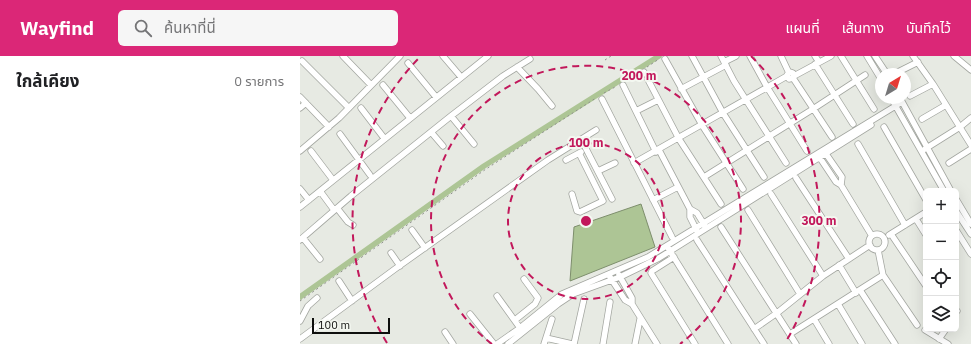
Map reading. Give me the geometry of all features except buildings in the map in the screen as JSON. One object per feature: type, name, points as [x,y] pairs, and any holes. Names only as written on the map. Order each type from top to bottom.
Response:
[{"type":"street","points":[[343,56],[371,85]]},
{"type":"street","points":[[300,151],[349,108],[400,56]]},
{"type":"street","points":[[443,56],[461,78]]},
{"type":"street","points":[[300,207],[487,56]]},
{"type":"street","points":[[692,56],[723,113],[764,177]]},
{"type":"street","points":[[721,56],[746,100],[786,163]]},
{"type":"street","points":[[681,89],[725,64],[736,56]]},
{"type":"street","points":[[750,56],[767,87],[807,151]]},
{"type":"street","points":[[781,56],[791,76],[832,137]]},
{"type":"street","points":[[816,56],[817,63],[853,124]]},
{"type":"street","points":[[634,163],[679,139],[767,87],[831,56]]},
{"type":"street","points":[[841,56],[874,108]]},
{"type":"street","points":[[867,56],[875,69]]},
{"type":"street","points":[[875,56],[882,68]]},
{"type":"street","points":[[913,56],[934,84],[971,145]]},
{"type":"street","points":[[954,56],[971,70]]},
{"type":"street","points":[[320,259],[301,239],[451,116],[530,59]]},
{"type":"street","points":[[662,59],[743,189]]},
{"type":"street","points":[[302,61],[349,108]]},
{"type":"street","points":[[906,68],[918,62]]},
{"type":"street","points":[[408,63],[436,97]]},
{"type":"street","points":[[517,67],[552,106]]},
{"type":"street","points":[[644,70],[679,139],[721,204]]},
{"type":"street","points":[[704,177],[865,75]]},
{"type":"street","points":[[911,96],[934,84]]},
{"type":"street","points":[[384,85],[410,118]]},
{"type":"street","points":[[623,85],[690,209],[690,217],[697,231]]},
{"type":"street","points":[[300,97],[329,127]]},
{"type":"street","points":[[602,99],[672,237]]},
{"type":"street","points":[[636,111],[658,100]]},
{"type":"street","points":[[300,108],[306,103]]},
{"type":"street","points":[[894,104],[942,188]]},
{"type":"street","points":[[470,314],[496,344],[520,328],[541,310],[556,301],[611,277],[620,277],[651,262],[705,225],[899,104]]},
{"type":"street","points":[[904,104],[949,188]]},
{"type":"street","points":[[922,119],[946,105]]},
{"type":"street","points":[[361,108],[384,138]]},
{"type":"street","points":[[451,116],[474,144]]},
{"type":"street","points":[[921,151],[960,127],[971,118]]},
{"type":"street","points":[[884,127],[923,195]]},
{"type":"street","points":[[301,336],[556,154],[596,130]]},
{"type":"street","points":[[431,132],[444,146]]},
{"type":"street","points":[[340,134],[370,175]]},
{"type":"street","points":[[581,139],[612,199]]},
{"type":"street","points":[[858,144],[906,225]]},
{"type":"street","points":[[949,163],[971,149]]},
{"type":"street","points":[[566,160],[586,150]]},
{"type":"street","points":[[311,151],[333,180]]},
{"type":"street","points":[[825,151],[842,177],[841,185]]},
{"type":"street","points":[[572,194],[577,212],[604,201],[579,153]]},
{"type":"street","points":[[818,155],[836,182],[841,185],[872,236]]},
{"type":"street","points":[[598,171],[615,163]]},
{"type":"street","points":[[796,178],[849,259]]},
{"type":"street","points":[[653,200],[678,187]]},
{"type":"street","points":[[300,190],[309,200]]},
{"type":"street","points":[[320,191],[348,222],[353,225]]},
{"type":"street","points":[[771,194],[823,276]]},
{"type":"street","points":[[959,204],[971,224]]},
{"type":"street","points":[[690,209],[697,213],[705,225]]},
{"type":"street","points":[[748,210],[800,294]]},
{"type":"street","points":[[884,238],[923,214]]},
{"type":"street","points":[[959,216],[971,234]]},
{"type":"street","points":[[916,218],[923,230]]},
{"type":"street","points":[[722,227],[796,344]]},
{"type":"street","points":[[412,230],[425,248]]},
{"type":"street","points":[[879,234],[884,238],[885,241],[883,247],[878,250],[873,249],[870,245],[869,241],[872,236],[879,234]]},
{"type":"street","points":[[892,234],[923,281]]},
{"type":"street","points":[[959,235],[971,254]]},
{"type":"street","points":[[697,240],[764,344]]},
{"type":"street","points":[[754,329],[777,314],[823,276],[870,245]]},
{"type":"street","points":[[669,249],[728,344]]},
{"type":"street","points":[[611,277],[616,271],[669,249]]},
{"type":"street","points":[[878,250],[883,275],[917,325]]},
{"type":"street","points":[[391,253],[400,266]]},
{"type":"street","points":[[674,257],[652,271],[651,274],[694,344]]},
{"type":"street","points":[[839,265],[895,344]]},
{"type":"street","points":[[616,271],[632,298],[632,304],[640,319],[657,344]]},
{"type":"street","points":[[790,334],[883,275]]},
{"type":"street","points":[[611,277],[625,300],[632,304]]},
{"type":"street","points":[[515,320],[535,304],[538,298],[524,279]]},
{"type":"street","points":[[339,281],[352,301]]},
{"type":"street","points":[[497,296],[520,328]]},
{"type":"street","points":[[300,321],[308,306],[317,298]]},
{"type":"street","points":[[552,319],[545,341],[573,344],[584,299]]},
{"type":"street","points":[[508,344],[541,317],[556,301]]},
{"type":"street","points":[[603,344],[610,302]]},
{"type":"street","points":[[838,304],[862,344]]},
{"type":"street","points":[[635,344],[640,319]]},
{"type":"street","points":[[814,320],[829,344]]},
{"type":"street","points":[[445,332],[453,344]]},
{"type":"street","points":[[928,332],[948,344]]},
{"type":"street","points":[[939,339],[944,332]]},
{"type":"path","points":[[605,60],[611,56]]},
{"type":"path","points":[[300,301],[486,169],[662,59]]},
{"type":"shaded area","points":[[641,204],[655,247],[570,281],[574,227]]},
{"type":"waterway","points":[[300,297],[484,166],[659,56]]}]
